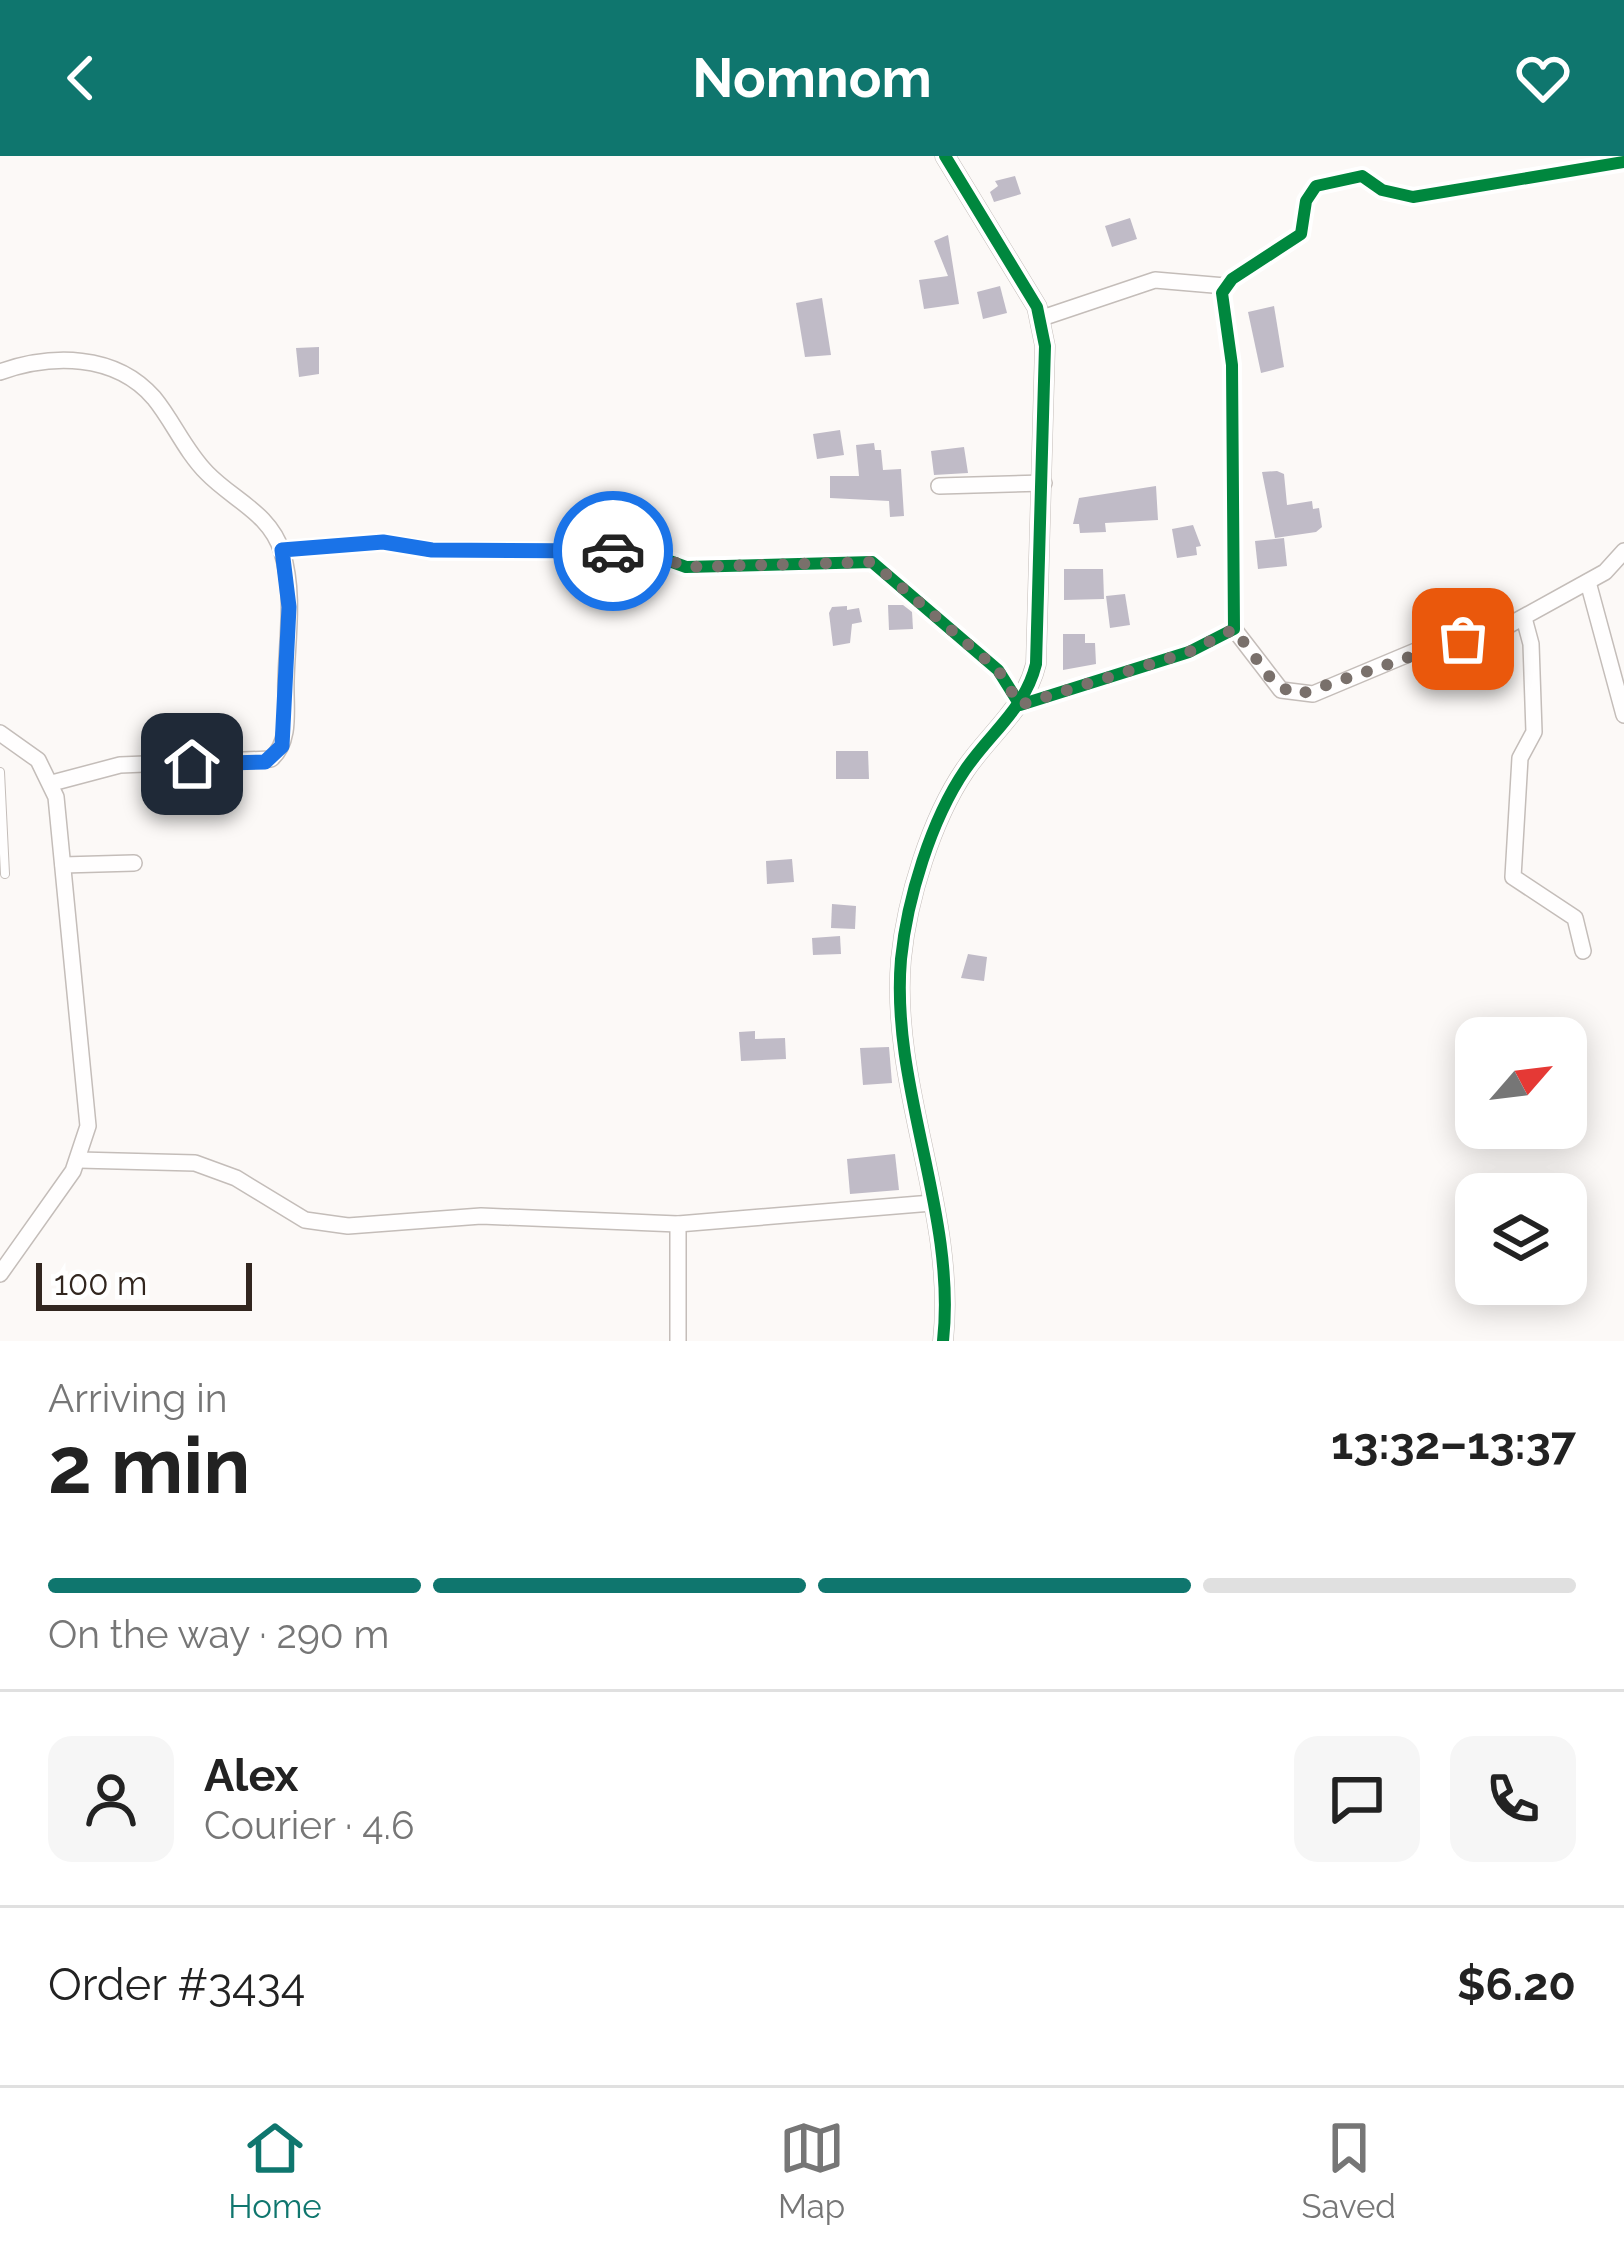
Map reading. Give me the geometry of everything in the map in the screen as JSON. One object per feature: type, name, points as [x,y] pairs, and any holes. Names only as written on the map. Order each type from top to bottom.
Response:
[{"type":"street","points":[[943,1341],[946,1292],[903,1015],[901,962],[910,905],[954,788],[1020,705],[1036,664],[1045,346],[1039,319],[944,156]]},
{"type":"street","points":[[1039,319],[1156,280],[1225,286],[1301,234],[1308,196],[1323,182],[1362,176],[1382,190],[1413,196],[1624,163]]},
{"type":"street","points":[[1225,286],[1232,365],[1234,629],[1275,684],[1304,695],[1418,650],[1479,637],[1588,582],[1624,551]]},
{"type":"street","points":[[0,372],[33,360],[74,359],[123,374],[154,399],[210,477],[262,518],[282,550],[289,607],[285,737],[278,753],[265,762],[97,768],[52,783]]},
{"type":"street","points":[[939,486],[1044,483]]},
{"type":"street","points":[[282,550],[383,542],[432,550],[642,551],[686,567],[872,562],[998,670],[1020,705]]},
{"type":"street","points":[[1588,582],[1624,715]]},
{"type":"street","points":[[1524,618],[1531,644],[1534,732],[1520,758],[1513,877],[1575,918],[1583,951]]},
{"type":"street","points":[[1020,705],[1189,652],[1234,629]]},
{"type":"street","points":[[0,733],[27,749],[52,783],[87,1108],[79,1160],[0,1274]]},
{"type":"street","points":[[64,866],[134,862]]},
{"type":"street","points":[[79,1160],[195,1162],[236,1178],[305,1220],[325,1225],[481,1216],[678,1224],[932,1203]]},
{"type":"street","points":[[678,1224],[678,1341]]},
{"type":"lane","points":[[0,772],[5,874]]},
{"type":"building","points":[[1015,176],[1021,194],[994,202],[990,192],[998,186],[995,181]]},
{"type":"building","points":[[1130,218],[1137,239],[1112,247],[1105,226]]},
{"type":"building","points":[[948,235],[959,304],[924,309],[919,280],[948,276],[934,241]]},
{"type":"building","points":[[1000,286],[1007,313],[983,319],[977,292]]},
{"type":"building","points":[[822,298],[831,355],[805,357],[796,303]]},
{"type":"building","points":[[1274,306],[1284,367],[1261,373],[1248,312]]},
{"type":"building","points":[[319,347],[319,374],[299,377],[296,348]]},
{"type":"building","points":[[840,430],[844,455],[817,459],[813,434]]},
{"type":"building","points":[[874,443],[875,450],[881,450],[883,470],[901,469],[904,516],[890,517],[889,501],[830,498],[830,476],[859,476],[856,445]]},
{"type":"building","points":[[964,447],[968,473],[934,475],[931,451]]},
{"type":"building","points":[[1262,472],[1284,474],[1287,505],[1312,501],[1313,509],[1319,508],[1322,527],[1316,532],[1275,538]]},
{"type":"building","points":[[1156,486],[1158,520],[1105,523],[1106,532],[1080,533],[1079,524],[1073,524],[1079,498]]},
{"type":"building","points":[[1193,525],[1201,546],[1196,547],[1197,555],[1177,558],[1172,529]]},
{"type":"building","points":[[1284,538],[1287,566],[1258,569],[1255,541]]},
{"type":"building","points":[[1064,569],[1103,569],[1104,599],[1064,600]]},
{"type":"building","points":[[1125,594],[1130,625],[1110,628],[1106,596]]},
{"type":"building","points":[[888,605],[903,605],[912,612],[913,629],[889,630]]},
{"type":"building","points":[[847,606],[847,610],[859,608],[862,622],[852,624],[850,643],[833,646],[829,613],[832,607]]},
{"type":"building","points":[[1063,634],[1085,634],[1085,643],[1095,643],[1096,664],[1063,670]]},
{"type":"building","points":[[836,751],[868,751],[869,779],[836,779]]},
{"type":"building","points":[[792,859],[794,882],[767,884],[766,861]]},
{"type":"building","points":[[832,904],[856,906],[855,929],[831,928]]},
{"type":"building","points":[[840,936],[841,954],[813,955],[812,938]]},
{"type":"building","points":[[968,954],[987,957],[984,981],[961,978]]},
{"type":"building","points":[[755,1031],[755,1039],[785,1038],[786,1059],[741,1061],[739,1032]]},
{"type":"building","points":[[889,1047],[892,1083],[863,1085],[860,1048]]},
{"type":"building","points":[[895,1154],[899,1190],[850,1194],[847,1159]]},
{"type":"cycle path","points":[[943,1341],[941,1245],[905,1055],[901,959],[915,886],[931,836],[965,770],[1024,694],[1036,664],[1045,346],[1037,307],[945,156]]},
{"type":"cycle path","points":[[282,550],[383,542],[432,551],[642,551],[686,567],[872,562],[998,670],[1020,705],[1189,652],[1234,629],[1232,365],[1222,293],[1232,279],[1301,234],[1306,201],[1316,186],[1362,176],[1382,190],[1413,197],[1624,162]]},
{"type":"way so far","points":[[613,551],[650,552],[686,567],[872,562],[932,619],[998,670],[1013,686],[1020,705],[1118,670],[1189,652],[1234,629],[1252,646],[1275,684],[1297,695],[1313,694],[1418,650],[1463,639]]},
{"type":"route","points":[[192,764],[265,762],[282,746],[289,607],[282,550],[383,542],[432,550],[613,551]]}]
